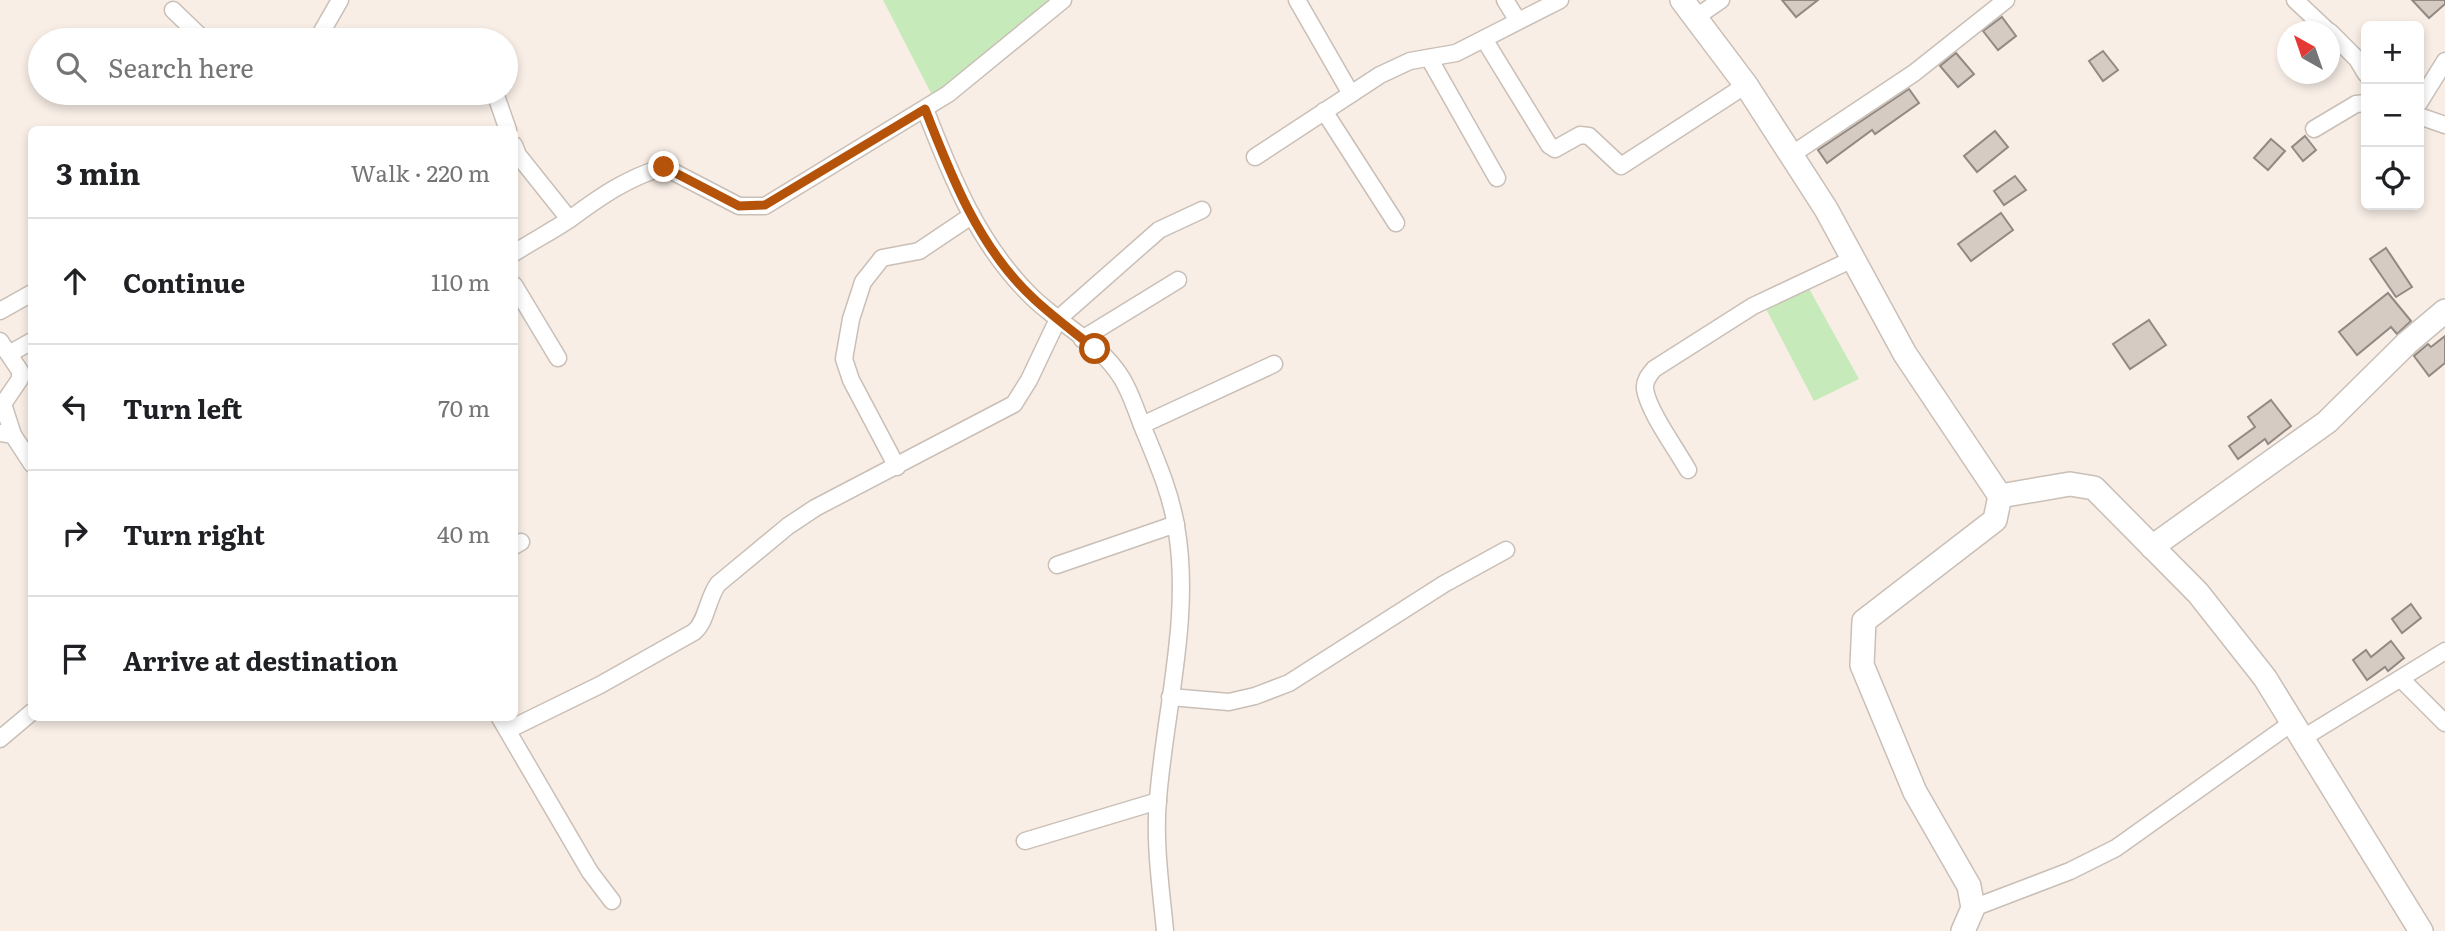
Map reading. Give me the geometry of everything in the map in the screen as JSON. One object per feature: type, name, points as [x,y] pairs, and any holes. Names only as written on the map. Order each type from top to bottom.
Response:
[{"type":"street","points":[[324,28],[340,0]]},
{"type":"street","points":[[518,251],[634,176],[664,167],[739,206],[765,205],[948,94],[1063,0]]},
{"type":"street","points":[[1297,0],[1351,94]]},
{"type":"street","points":[[1505,0],[1518,21]]},
{"type":"street","points":[[1255,157],[1351,94],[1410,61],[1456,53],[1560,0]]},
{"type":"street","points":[[1721,0],[1689,9],[1746,85],[1826,209],[1905,354],[2000,496],[1994,520],[1864,621],[1862,665],[1915,792],[1969,886],[1968,925],[2116,848],[2298,730],[2401,679],[2445,652]]},
{"type":"street","points":[[1791,155],[1914,73],[2006,0]]},
{"type":"street","points":[[2295,0],[2317,21]]},
{"type":"street","points":[[173,10],[192,28]]},
{"type":"street","points":[[1484,39],[1549,145],[1555,149],[1580,135],[1589,136],[1621,166],[1746,85]]},
{"type":"street","points":[[2340,43],[2361,66]]},
{"type":"street","points":[[1429,58],[1497,178]]},
{"type":"street","points":[[2424,95],[2445,61]]},
{"type":"street","points":[[2314,129],[2361,104]]},
{"type":"street","points":[[500,105],[507,126]]},
{"type":"street","points":[[925,109],[971,216],[1003,265],[1031,297],[1082,339],[1121,377],[1161,473],[1176,524],[1180,596],[1158,801],[1158,846],[1165,931]]},
{"type":"street","points":[[1324,111],[1396,223]]},
{"type":"street","points":[[2424,118],[2445,125]]},
{"type":"street","points":[[518,153],[569,219]]},
{"type":"street","points":[[518,718],[600,685],[694,632],[702,626],[710,595],[718,584],[788,526],[815,508],[1014,404],[1029,380],[1058,319],[1159,230],[1202,210]]},
{"type":"street","points":[[897,467],[850,380],[844,359],[850,319],[863,282],[882,258],[919,251],[971,216]]},
{"type":"street","points":[[1688,470],[1650,404],[1645,389],[1646,379],[1654,369],[1735,316],[1853,259]]},
{"type":"street","points":[[1082,339],[1178,280]]},
{"type":"street","points":[[518,292],[558,358]]},
{"type":"street","points":[[0,311],[28,295]]},
{"type":"street","points":[[2152,547],[2327,422],[2407,343],[2445,311]]},
{"type":"street","points":[[28,342],[4,347],[20,371],[20,379],[3,404],[7,434],[28,459]]},
{"type":"street","points":[[1142,425],[1274,364]]},
{"type":"street","points":[[2000,496],[2070,484],[2094,488],[2198,593],[2265,678],[2421,931]]},
{"type":"street","points":[[1057,565],[1176,524]]},
{"type":"street","points":[[1170,697],[1229,702],[1255,696],[1289,683],[1444,584],[1506,550]]},
{"type":"street","points":[[2401,679],[2445,723]]},
{"type":"street","points":[[0,739],[28,715]]},
{"type":"street","points":[[504,724],[590,872],[612,901]]},
{"type":"street","points":[[1025,841],[1158,801]]},
{"type":"green space","points":[[883,0],[1063,0],[934,99]]},
{"type":"green space","points":[[1807,285],[1859,379],[1814,401],[1765,307]]},
{"type":"building","points":[[1782,0],[1818,0],[1796,17]]},
{"type":"building","points":[[2412,0],[2445,0],[2445,4],[2429,18]]},
{"type":"building","points":[[2002,17],[2016,36],[1998,50],[1983,31]]},
{"type":"building","points":[[2103,51],[2118,70],[2103,81],[2089,61]]},
{"type":"building","points":[[1956,53],[1974,74],[1958,87],[1940,66]]},
{"type":"building","points":[[1909,89],[1919,103],[1875,134],[1872,130],[1827,163],[1818,150]]},
{"type":"building","points":[[1995,131],[2008,147],[1977,172],[1964,156]]},
{"type":"building","points":[[2305,136],[2316,150],[2303,161],[2292,147]]},
{"type":"building","points":[[2271,139],[2285,151],[2268,170],[2254,158]]},
{"type":"building","points":[[2015,176],[2026,190],[2004,205],[1994,191]]},
{"type":"building","points":[[2001,213],[2013,230],[1971,261],[1958,244]]},
{"type":"building","points":[[2386,248],[2412,287],[2396,297],[2370,259]]},
{"type":"building","points":[[2388,293],[2411,321],[2397,334],[2391,327],[2357,355],[2339,332]]},
{"type":"building","points":[[2149,320],[2166,345],[2130,369],[2113,344]]},
{"type":"building","points":[[2445,336],[2445,363],[2429,376],[2414,356],[2428,344],[2431,347]]},
{"type":"building","points":[[2271,400],[2291,426],[2268,444],[2265,439],[2238,459],[2229,446],[2255,427],[2248,417]]},
{"type":"building","points":[[2411,604],[2421,618],[2402,633],[2392,619]]},
{"type":"building","points":[[2391,641],[2404,658],[2388,671],[2385,667],[2367,680],[2353,660],[2366,650],[2371,657]]},
{"type":"route","points":[[664,167],[739,206],[765,205],[832,168],[925,109],[971,216],[1003,265],[1031,297],[1095,349]]}]
